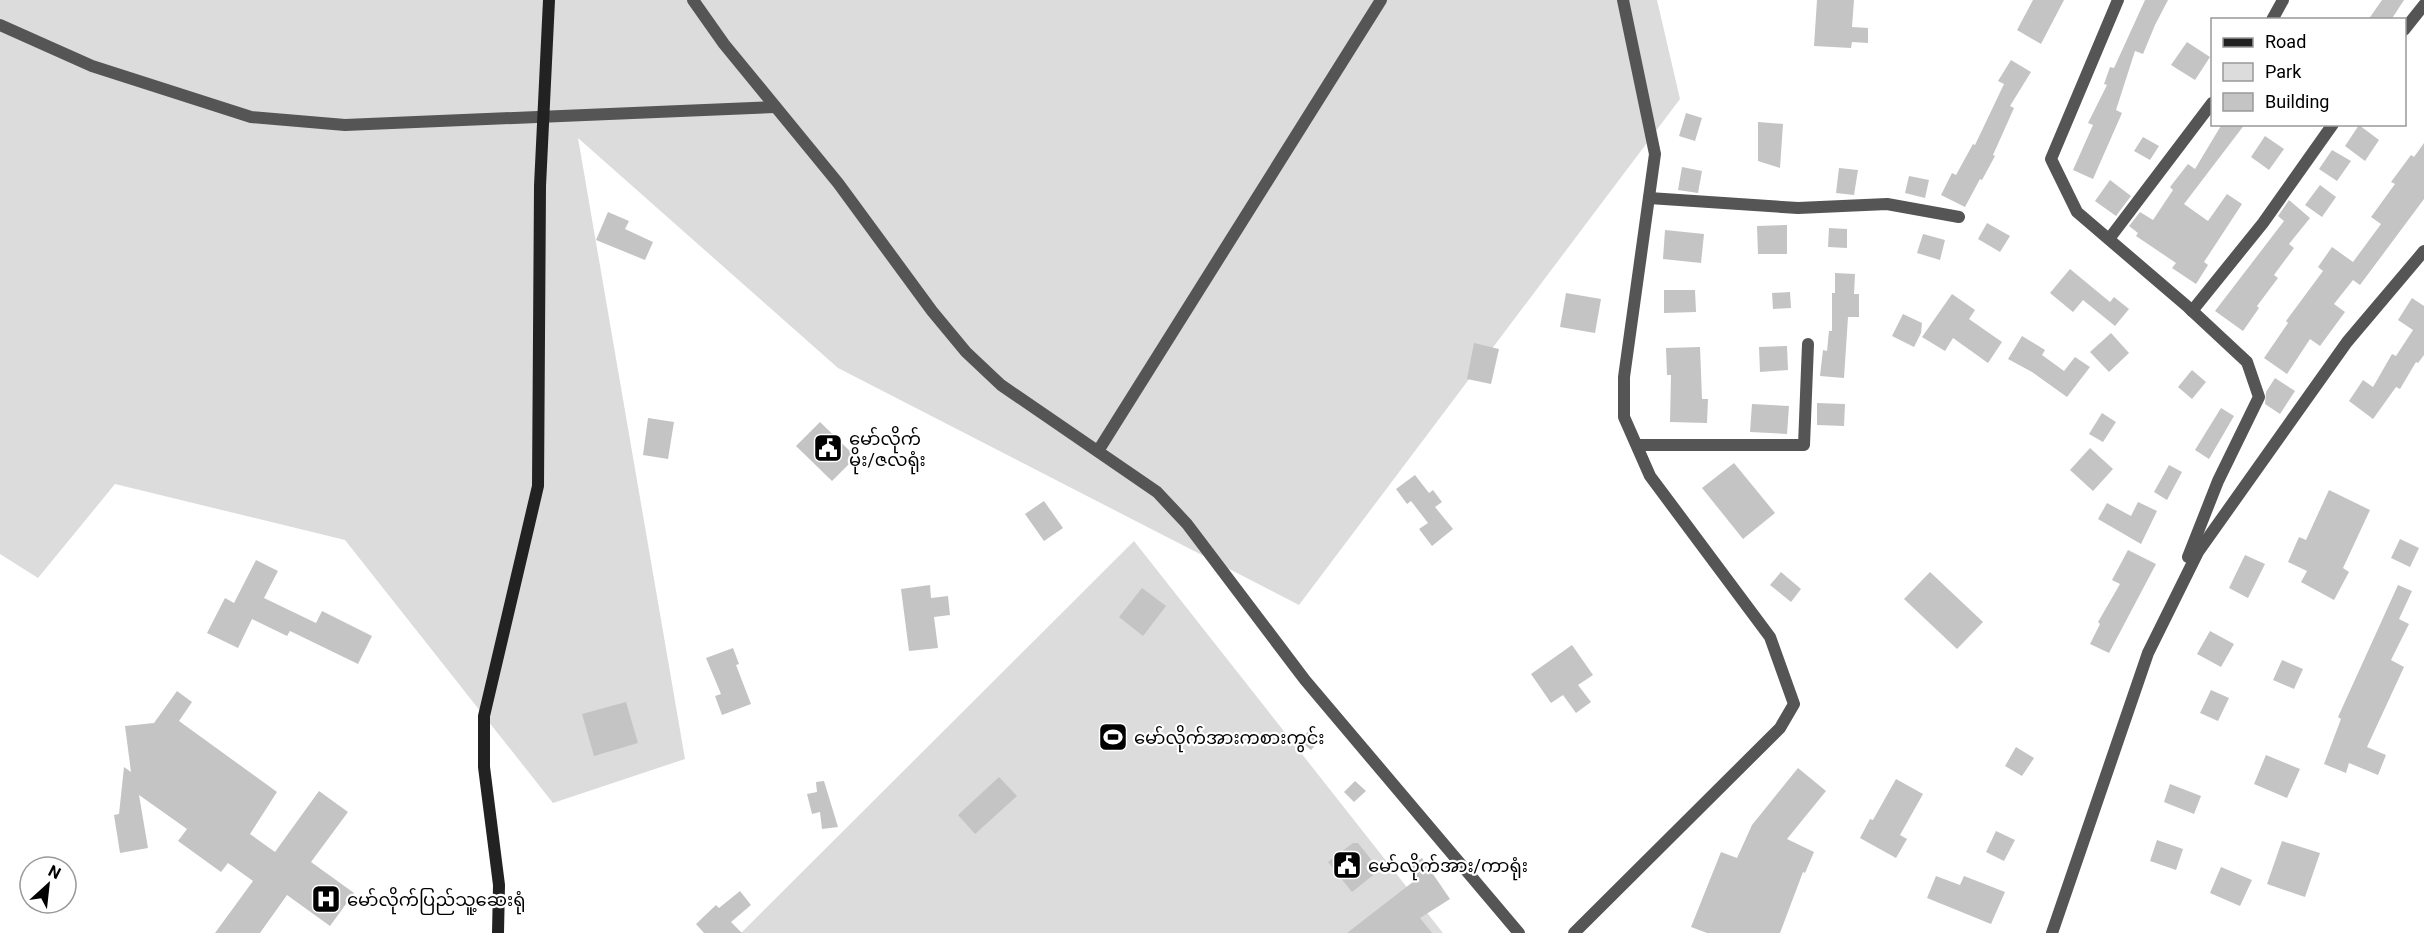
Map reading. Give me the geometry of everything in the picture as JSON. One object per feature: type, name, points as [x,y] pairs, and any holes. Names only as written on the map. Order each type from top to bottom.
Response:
[{"type":"main road","points":[[498,933],[499,885],[484,767],[484,716],[538,486],[540,186],[549,0]]},
{"type":"street","points":[[693,0],[724,44],[838,183],[966,352],[1001,385],[1157,492],[1187,524],[1305,680],[1519,933]]},
{"type":"street","points":[[1098,451],[1381,0]]},
{"type":"street","points":[[1574,933],[1780,728],[1794,704],[1770,637],[1650,476],[1624,417],[1624,377],[1655,154],[1623,0]]},
{"type":"street","points":[[2118,0],[2051,159],[2077,212],[2192,311],[2247,362],[2259,397],[2218,482],[2162,625]]},
{"type":"street","points":[[2273,18],[2283,0]]},
{"type":"street","points":[[2406,28],[2424,5]]},
{"type":"street","points":[[0,25],[92,66],[251,117],[345,125],[775,107]]},
{"type":"street","points":[[2109,239],[2211,104]]},
{"type":"street","points":[[2192,311],[2263,224],[2333,126]]},
{"type":"street","points":[[1649,198],[1798,208],[1887,204],[1959,217]]},
{"type":"street","points":[[2052,933],[2148,653],[2198,552],[2347,342],[2424,251]]},
{"type":"street","points":[[1637,445],[1804,445],[1808,344]]},
{"type":"green space","points":[[0,0],[1657,0],[1680,99],[1299,605],[838,368],[578,138],[685,759],[553,803],[345,540],[115,484],[38,578],[0,554]]},
{"type":"green space","name":"မော်လိုက်အားကစားကွင်း","points":[[1134,541],[1443,933],[741,933]]},
{"type":"building","points":[[1817,0],[1854,0],[1852,27],[1868,28],[1868,43],[1852,42],[1851,48],[1814,46]]},
{"type":"building","points":[[2033,0],[2064,0],[2041,44],[2017,30]]},
{"type":"building","points":[[2145,0],[2168,0],[2143,54],[2135,51],[2116,110],[2122,113],[2093,179],[2073,170],[2093,125],[2088,123],[2107,85],[2104,84],[2110,67],[2114,68]]},
{"type":"building","points":[[2382,0],[2404,0],[2392,18],[2369,18]]},
{"type":"building","points":[[2187,42],[2210,57],[2195,80],[2171,65]]},
{"type":"building","points":[[2011,60],[2031,72],[2010,106],[2014,108],[1993,155],[1995,156],[1965,207],[1941,195],[1952,173],[1956,175],[1973,144],[1975,145],[2004,84],[1998,81]]},
{"type":"building","points":[[1686,113],[1702,118],[1695,141],[1679,136]]},
{"type":"building","points":[[1758,122],[1783,124],[1780,168],[1758,161]]},
{"type":"building","points":[[2221,126],[2243,126],[2184,204],[2208,221],[2227,194],[2242,204],[2204,262],[2208,265],[2196,284],[2172,268],[2176,263],[2136,236],[2138,233],[2129,226],[2140,212],[2153,220],[2173,190],[2170,187],[2188,164],[2195,169]]},
{"type":"building","points":[[2358,126],[2379,140],[2365,161],[2345,146]]},
{"type":"building","points":[[2265,136],[2284,149],[2269,170],[2251,157]]},
{"type":"building","points":[[2143,137],[2159,146],[2150,160],[2134,151]]},
{"type":"building","points":[[2424,143],[2424,199],[2360,285],[2353,280],[2334,304],[2345,312],[2320,346],[2310,339],[2287,374],[2264,358],[2288,323],[2286,321],[2323,271],[2318,267],[2332,247],[2353,262],[2381,224],[2371,217],[2395,184],[2391,182],[2411,155],[2414,157]]},
{"type":"building","points":[[2332,150],[2351,161],[2337,181],[2319,169]]},
{"type":"building","points":[[1682,167],[1702,171],[1698,193],[1678,190]]},
{"type":"building","points":[[1839,168],[1858,170],[1854,195],[1836,193]]},
{"type":"building","points":[[1909,176],[1929,180],[1925,198],[1905,193]]},
{"type":"building","points":[[2110,180],[2131,196],[2116,216],[2095,201]]},
{"type":"building","points":[[2320,185],[2336,197],[2322,217],[2305,205]]},
{"type":"building","points":[[2289,200],[2310,218],[2289,244],[2294,248],[2274,275],[2278,278],[2257,306],[2259,308],[2243,331],[2215,311],[2284,221],[2278,216]]},
{"type":"building","points":[[608,212],[629,221],[625,229],[653,242],[645,260],[596,240]]},
{"type":"building","points":[[1987,223],[2010,236],[2000,252],[1978,239]]},
{"type":"building","points":[[1787,225],[1787,254],[1758,254],[1757,226]]},
{"type":"building","points":[[1829,228],[1847,229],[1847,248],[1828,247]]},
{"type":"building","points":[[1665,230],[1704,234],[1701,263],[1663,259]]},
{"type":"building","points":[[1923,234],[1945,240],[1940,260],[1917,253]]},
{"type":"building","points":[[2070,269],[2110,302],[2114,297],[2129,309],[2115,326],[2083,300],[2073,312],[2050,293]]},
{"type":"building","points":[[1835,273],[1855,274],[1854,294],[1859,294],[1859,317],[1848,317],[1844,378],[1820,376],[1823,350],[1827,351],[1829,331],[1832,331],[1832,293],[1835,293]]},
{"type":"building","points":[[1664,290],[1695,290],[1696,312],[1664,313]]},
{"type":"building","points":[[1790,292],[1791,308],[1773,309],[1772,293]]},
{"type":"building","points":[[1566,293],[1601,299],[1595,333],[1560,327]]},
{"type":"building","points":[[1952,294],[1975,310],[1969,319],[2002,342],[1988,363],[1953,338],[1945,351],[1922,337]]},
{"type":"building","points":[[2412,298],[2424,306],[2424,355],[2418,363],[2416,362],[2400,389],[2396,387],[2373,419],[2349,401],[2363,380],[2373,387],[2392,354],[2396,356],[2413,330],[2398,320]]},
{"type":"building","points":[[1903,314],[1922,323],[1921,333],[1914,347],[1892,336]]},
{"type":"building","points":[[2111,333],[2129,353],[2109,372],[2090,352]]},
{"type":"building","points":[[2022,336],[2045,350],[2042,355],[2064,371],[2075,357],[2090,367],[2067,397],[2032,372],[2008,359]]},
{"type":"building","points":[[1474,343],[1499,349],[1491,384],[1467,379]]},
{"type":"building","points":[[1787,346],[1788,370],[1760,372],[1759,347]]},
{"type":"building","points":[[1700,347],[1702,399],[1708,399],[1707,423],[1670,422],[1671,375],[1667,375],[1666,348]]},
{"type":"building","points":[[2192,370],[2206,382],[2192,399],[2178,387]]},
{"type":"building","points":[[2275,378],[2295,391],[2280,414],[2265,404],[2266,392]]},
{"type":"building","points":[[1817,403],[1845,404],[1844,426],[1817,425]]},
{"type":"building","points":[[1752,404],[1789,406],[1787,434],[1750,432]]},
{"type":"building","points":[[2221,408],[2234,416],[2209,459],[2195,450]]},
{"type":"building","points":[[2102,413],[2116,422],[2103,442],[2089,434]]},
{"type":"building","points":[[648,418],[674,422],[668,459],[643,455]]},
{"type":"building","points":[[820,422],[856,457],[832,481],[796,446]]},
{"type":"building","points":[[2090,448],[2113,469],[2093,491],[2070,470]]},
{"type":"building","points":[[1734,463],[1775,513],[1743,539],[1702,488]]},
{"type":"building","points":[[2169,465],[2182,472],[2167,500],[2154,492]]},
{"type":"building","points":[[1415,475],[1429,493],[1433,490],[1442,502],[1435,507],[1453,529],[1432,546],[1419,529],[1428,523],[1411,501],[1407,504],[1396,489]]},
{"type":"building","points":[[2329,490],[2370,510],[2343,568],[2349,572],[2334,600],[2301,582],[2307,571],[2288,562],[2299,537],[2306,540]]},
{"type":"building","points":[[1044,501],[1063,528],[1044,541],[1025,514]]},
{"type":"building","points":[[2138,502],[2157,511],[2141,544],[2098,519],[2107,503],[2131,516]]},
{"type":"building","points":[[2400,539],[2419,548],[2410,567],[2391,558]]},
{"type":"building","points":[[2128,550],[2156,564],[2109,653],[2090,644],[2100,624],[2098,622],[2120,584],[2112,580]]},
{"type":"building","points":[[2245,555],[2265,564],[2248,598],[2229,588]]},
{"type":"building","points":[[256,560],[278,571],[264,598],[316,623],[322,611],[372,636],[358,664],[290,631],[287,636],[252,619],[238,648],[207,633],[225,598],[234,603]]},
{"type":"building","points":[[1781,572],[1801,589],[1791,602],[1770,585]]},
{"type":"building","points":[[1930,572],[1983,622],[1957,649],[1904,599]]},
{"type":"building","points":[[930,585],[931,598],[948,596],[950,615],[934,617],[938,648],[909,651],[901,589]]},
{"type":"building","points":[[2398,585],[2412,591],[2399,619],[2409,624],[2391,660],[2404,667],[2367,747],[2386,755],[2378,775],[2349,763],[2346,773],[2324,764],[2341,719],[2338,717]]},
{"type":"building","points":[[1142,588],[1166,606],[1143,636],[1119,617]]},
{"type":"building","points":[[2210,631],[2234,644],[2221,667],[2197,654]]},
{"type":"building","points":[[1572,645],[1593,675],[1578,685],[1591,702],[1576,713],[1563,695],[1551,703],[1531,674]]},
{"type":"building","points":[[733,648],[739,664],[736,665],[751,704],[722,715],[715,696],[721,694],[706,658]]},
{"type":"building","points":[[2282,660],[2303,669],[2294,689],[2273,680]]},
{"type":"building","points":[[2211,690],[2229,698],[2218,721],[2200,713]]},
{"type":"building","points":[[177,691],[192,702],[179,721],[277,792],[250,834],[275,852],[319,791],[348,812],[311,862],[354,893],[330,926],[287,895],[260,933],[215,933],[253,881],[228,863],[221,872],[178,841],[187,829],[139,795],[148,848],[120,853],[114,815],[119,814],[124,767],[131,772],[125,726],[154,723]]},
{"type":"building","points":[[626,702],[638,743],[594,756],[582,714]]},
{"type":"building","points":[[1311,728],[1322,738],[1311,750],[1300,741]]},
{"type":"building","points":[[2016,747],[2034,758],[2022,776],[2005,766]]},
{"type":"building","points":[[2266,755],[2300,769],[2287,798],[2254,784]]},
{"type":"building","points":[[1798,768],[1826,791],[1787,839],[1814,852],[1805,873],[1803,872],[1780,933],[1707,933],[1691,927],[1721,852],[1737,858],[1752,825]]},
{"type":"building","points":[[999,777],[1017,796],[975,834],[958,815]]},
{"type":"building","points":[[1896,779],[1923,794],[1900,835],[1907,839],[1896,858],[1860,838]]},
{"type":"building","points":[[824,781],[838,827],[822,829],[820,812],[812,814],[807,794],[817,792],[816,782]]},
{"type":"building","points":[[1355,781],[1366,791],[1354,802],[1344,792]]},
{"type":"building","points":[[2170,784],[2201,796],[2194,814],[2164,802]]},
{"type":"building","points":[[1996,831],[2015,840],[2004,861],[1986,852]]},
{"type":"building","points":[[2157,840],[2183,849],[2176,870],[2150,861]]},
{"type":"building","points":[[2282,841],[2320,853],[2305,897],[2267,884]]},
{"type":"building","points":[[1353,843],[1358,843],[1377,867],[1377,872],[1352,892],[1328,862]]},
{"type":"building","points":[[1422,858],[1450,899],[1420,918],[1432,933],[1347,933],[1418,878],[1410,866]]},
{"type":"building","points":[[2221,867],[2252,880],[2240,906],[2210,893]]},
{"type":"building","points":[[1936,876],[1960,885],[1964,876],[2005,892],[1991,924],[1927,898]]},
{"type":"building","points":[[740,891],[751,905],[731,922],[742,933],[704,933],[696,924],[716,905],[719,908]]},
{"type":"place","name":"မော်လိုက် မိုး/ဇလရုံး","points":[[828,448]]},
{"type":"place","name":"မော်လိုက်အားကစားကွင်း","points":[[1113,737]]},
{"type":"place","name":"မော်လိုက်အား/ကာရုံး","points":[[1347,865]]},
{"type":"place","name":"မော်လိုက်ပြည်သူ့ဆေးရုံ","points":[[326,899]]}]
